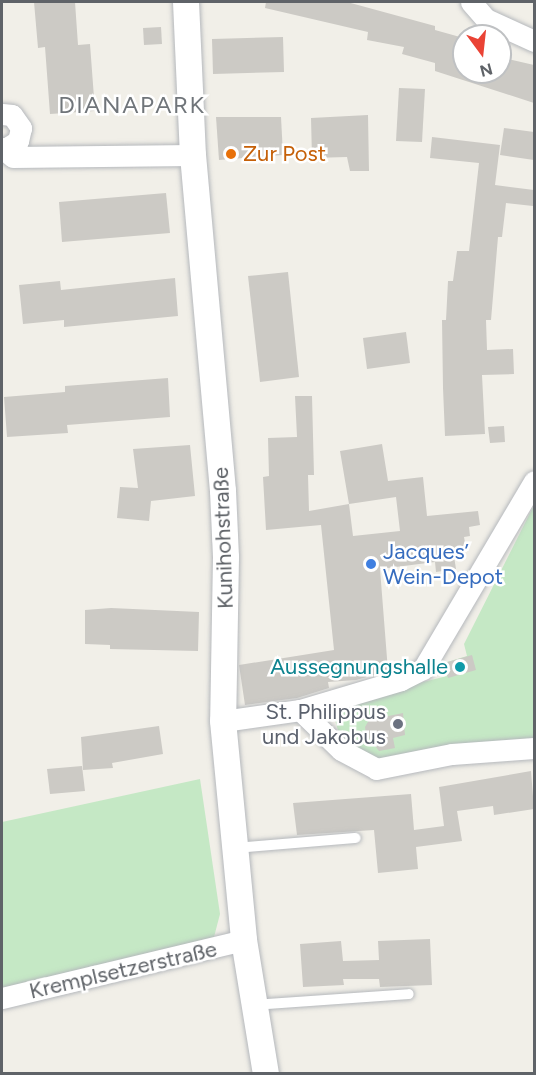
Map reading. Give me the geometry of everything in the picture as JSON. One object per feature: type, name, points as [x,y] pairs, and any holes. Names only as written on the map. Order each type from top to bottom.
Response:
[{"type":"street","name":"Kunihohstraße","points":[[186,2],[193,155],[223,491],[226,557],[223,721],[244,940],[252,1005],[266,1074]]},
{"type":"street","points":[[471,2],[486,19],[534,40]]},
{"type":"street","points":[[2,114],[12,115],[21,128],[18,141],[3,148],[14,157],[193,155]]},
{"type":"street","points":[[223,721],[300,710],[401,680],[423,669],[534,481]]},
{"type":"street","points":[[300,710],[341,750],[375,769],[453,754],[534,748]]},
{"type":"street","name":"Kremplsetzerstraße","points":[[2,998],[244,940]]},
{"type":"lane","points":[[234,848],[356,838]]},
{"type":"lane","points":[[252,1005],[409,994]]},
{"type":"green space","points":[[534,505],[534,740],[380,762],[341,741],[333,713],[339,703],[447,676],[444,663],[467,656],[464,644]]},
{"type":"green space","points":[[200,779],[220,914],[214,937],[2,991],[2,822]]},
{"type":"building","points":[[34,2],[75,2],[78,45],[90,44],[95,111],[50,114],[45,47],[38,48]]},
{"type":"building","points":[[266,2],[347,2],[435,26],[435,30],[452,35],[452,76],[435,71],[435,63],[402,54],[404,47],[367,40],[368,32],[265,8]]},
{"type":"building","points":[[161,27],[162,44],[144,45],[143,28]]},
{"type":"building","points":[[283,37],[284,72],[213,74],[212,39]]},
{"type":"building","points":[[512,60],[534,65],[534,103],[475,84],[512,84]]},
{"type":"building","points":[[399,88],[425,89],[422,142],[396,141]]},
{"type":"building","points":[[368,115],[369,171],[350,171],[347,157],[312,158],[311,118]]},
{"type":"building","points":[[216,117],[281,117],[283,155],[219,160]]},
{"type":"building","points":[[504,128],[534,132],[534,160],[500,155]]},
{"type":"building","points":[[432,137],[500,145],[495,185],[534,190],[533,206],[506,203],[502,237],[498,237],[491,320],[486,320],[487,350],[513,349],[514,374],[482,375],[485,434],[445,436],[443,388],[442,320],[446,320],[448,281],[453,281],[457,251],[469,251],[479,163],[430,158]]},
{"type":"building","points":[[166,193],[170,233],[62,242],[59,202]]},
{"type":"building","points":[[288,272],[299,377],[260,382],[248,276]]},
{"type":"building","points":[[175,278],[178,316],[64,327],[64,320],[23,324],[19,285],[60,281],[61,290]]},
{"type":"building","points":[[406,332],[410,363],[367,369],[363,338]]},
{"type":"building","points":[[168,378],[170,417],[67,425],[68,433],[7,437],[4,397],[65,392],[65,386]]},
{"type":"building","points":[[295,396],[312,396],[314,475],[308,475],[309,511],[349,504],[340,451],[382,444],[388,481],[423,477],[427,516],[478,511],[480,525],[469,527],[470,536],[464,537],[466,548],[453,550],[456,569],[436,572],[435,562],[380,569],[388,671],[356,680],[328,682],[329,688],[297,698],[245,705],[239,665],[334,650],[321,525],[266,530],[263,477],[269,476],[268,438],[297,437]],"holes":[[[396,497],[400,531],[353,536],[349,504]]]},
{"type":"building","points":[[504,426],[505,442],[490,443],[488,427]]},
{"type":"building","points":[[190,445],[195,496],[151,501],[149,521],[117,518],[120,487],[138,488],[133,449]]},
{"type":"building","points":[[111,608],[199,612],[198,651],[110,649],[110,645],[85,644],[85,610]]},
{"type":"building","name":"Aussegnungshalle","points":[[472,655],[476,670],[448,678],[444,663]]},
{"type":"building","points":[[382,713],[384,717],[403,713],[405,735],[393,738],[395,748],[379,751],[366,734],[365,727],[372,715]]},
{"type":"building","points":[[159,726],[163,754],[112,763],[113,768],[83,770],[81,737]]},
{"type":"building","points":[[82,766],[85,791],[50,794],[47,769]]},
{"type":"building","points":[[531,771],[534,809],[494,815],[493,806],[457,811],[462,841],[416,847],[418,869],[378,873],[374,830],[297,835],[293,803],[411,794],[414,830],[444,826],[439,787]]},
{"type":"building","points":[[430,939],[432,985],[380,987],[379,979],[343,979],[344,985],[303,987],[300,944],[341,941],[343,961],[379,960],[378,941]]},
{"type":"place","name":"Zur Post","points":[[231,154]]},
{"type":"place","name":"Jacques’ Wein-Depot","points":[[371,564]]},
{"type":"place","name":"Aussegnungshalle","points":[[460,667]]},
{"type":"place","name":"St. Philippus und Jakobus","points":[[398,724]]},
{"type":"district","name":"DIANAPARK","points":[[132,105]]}]
